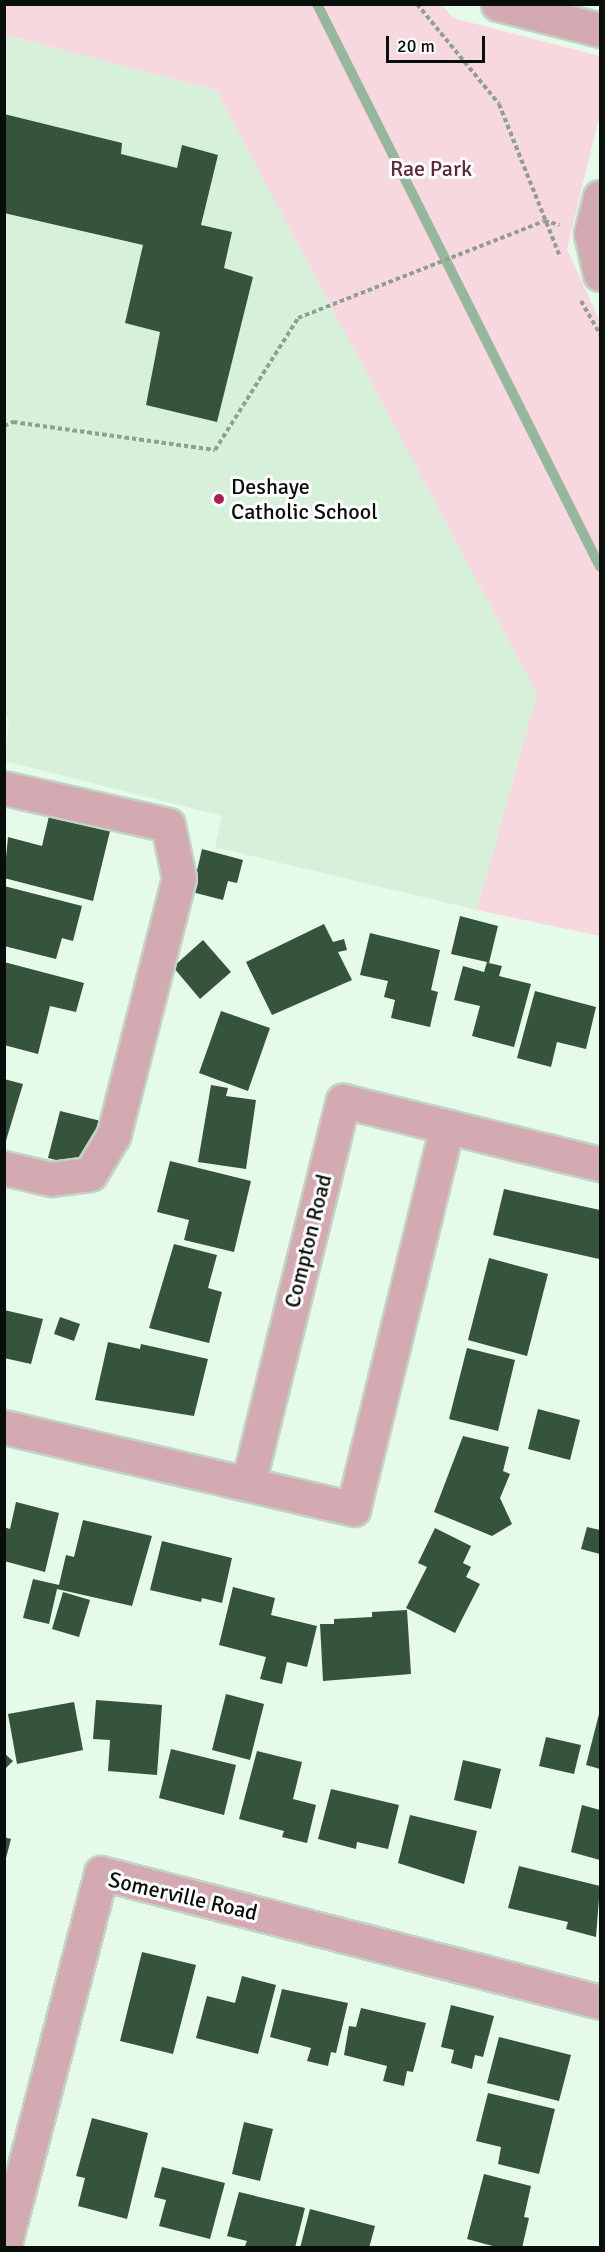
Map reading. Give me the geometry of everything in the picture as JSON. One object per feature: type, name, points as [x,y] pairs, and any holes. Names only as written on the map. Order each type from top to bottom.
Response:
[{"type":"street","points":[[498,4],[600,30]]},
{"type":"street","points":[[589,283],[591,234],[600,197]]},
{"type":"street","points":[[4,788],[168,825],[179,878],[113,1137],[90,1174],[51,1179],[4,1168]]},
{"type":"street","name":"Compton Road","points":[[248,1484],[343,1101],[600,1164]]},
{"type":"street","points":[[4,1427],[353,1509],[447,1126]]},
{"type":"street","name":"Somerville Road","points":[[4,2246],[101,1873],[600,2001]]},
{"type":"path","points":[[417,4],[499,104],[544,221],[563,262]]},
{"type":"path","points":[[4,426],[13,422],[215,450],[298,318],[370,287],[544,221],[591,234]]},
{"type":"path","points":[[589,283],[600,334]]},
{"type":"shaded area","name":"Deshaye Catholic School","points":[[4,35],[216,90],[537,694],[477,910],[215,847],[222,816],[5,761],[9,718],[4,716]]},
{"type":"green space","name":"Rae Park","points":[[441,4],[453,18],[600,56],[600,113],[567,249],[600,322],[600,936],[477,910],[537,694],[216,90],[5,35],[5,5]]},
{"type":"building","points":[[4,114],[122,143],[121,154],[177,168],[182,145],[218,155],[201,225],[232,232],[224,268],[253,277],[217,422],[146,405],[160,332],[125,323],[143,245],[4,213]]},
{"type":"building","points":[[50,812],[111,827],[93,901],[4,878],[8,837],[42,846]]},
{"type":"building","points":[[202,849],[243,860],[237,883],[228,881],[223,900],[192,892]]},
{"type":"building","points":[[4,886],[82,906],[73,941],[62,938],[56,959],[4,946]]},
{"type":"building","points":[[460,916],[498,926],[489,963],[502,966],[499,976],[531,984],[514,1047],[472,1036],[480,1006],[454,1000],[463,966],[484,972],[487,962],[451,954]]},
{"type":"building","points":[[324,924],[333,942],[344,939],[347,950],[338,952],[352,980],[272,1015],[246,962]]},
{"type":"building","points":[[370,933],[440,950],[431,990],[438,992],[430,1027],[391,1018],[395,1000],[384,997],[388,981],[360,975]]},
{"type":"building","points":[[203,940],[231,972],[200,999],[173,967]]},
{"type":"building","points":[[4,962],[84,983],[76,1012],[50,1006],[38,1054],[4,1045]]},
{"type":"building","points":[[535,991],[596,1007],[586,1049],[557,1042],[551,1067],[517,1058]]},
{"type":"building","points":[[221,1011],[270,1028],[248,1091],[199,1073]]},
{"type":"building","points":[[4,1079],[23,1084],[5,1144],[4,1144]]},
{"type":"building","points":[[211,1085],[228,1088],[226,1096],[256,1100],[246,1169],[198,1162]]},
{"type":"building","points":[[60,1111],[101,1121],[89,1168],[48,1158]]},
{"type":"building","points":[[170,1161],[251,1181],[234,1252],[184,1240],[189,1220],[157,1212]]},
{"type":"building","points":[[504,1189],[600,1210],[599,1259],[493,1235]]},
{"type":"building","points":[[174,1244],[217,1255],[208,1288],[222,1292],[209,1343],[149,1328]]},
{"type":"building","points":[[489,1258],[548,1274],[527,1356],[468,1340]]},
{"type":"building","points":[[4,1310],[43,1319],[31,1364],[4,1358]]},
{"type":"building","points":[[60,1317],[80,1324],[74,1341],[54,1334]]},
{"type":"building","points":[[108,1342],[140,1349],[141,1344],[208,1359],[194,1416],[95,1400]]},
{"type":"building","points":[[467,1348],[515,1360],[498,1431],[449,1419]]},
{"type":"building","points":[[538,1409],[580,1420],[570,1460],[528,1449]]},
{"type":"building","points":[[463,1436],[509,1447],[503,1471],[510,1474],[500,1498],[512,1524],[492,1536],[434,1512]]},
{"type":"building","points":[[16,1502],[59,1513],[45,1572],[4,1561],[4,1527],[10,1529]]},
{"type":"building","points":[[83,1520],[152,1536],[132,1606],[57,1589],[49,1624],[23,1618],[33,1579],[59,1585],[66,1555],[74,1557]]},
{"type":"building","points":[[587,1527],[600,1530],[600,1554],[581,1549]]},
{"type":"building","points":[[435,1528],[471,1546],[463,1563],[471,1567],[466,1577],[480,1584],[455,1633],[406,1608],[427,1567],[418,1563]]},
{"type":"building","points":[[162,1541],[232,1558],[222,1603],[202,1598],[201,1602],[150,1590]]},
{"type":"building","points":[[233,1587],[275,1598],[271,1615],[317,1626],[307,1667],[287,1662],[282,1684],[260,1679],[266,1657],[219,1645]]},
{"type":"building","points":[[63,1592],[90,1600],[79,1637],[52,1629]]},
{"type":"building","points":[[407,1610],[411,1674],[323,1681],[320,1624],[334,1624],[334,1619],[372,1617],[372,1612]]},
{"type":"building","points":[[226,1694],[264,1704],[250,1760],[212,1750]]},
{"type":"building","points":[[96,1700],[162,1705],[157,1775],[108,1771],[110,1740],[93,1739]]},
{"type":"building","points":[[74,1702],[83,1750],[17,1764],[8,1714]]},
{"type":"building","points":[[600,1710],[600,1769],[586,1765]]},
{"type":"building","points":[[546,1737],[581,1745],[574,1774],[539,1766]]},
{"type":"building","points":[[171,1749],[236,1765],[224,1815],[159,1798]]},
{"type":"building","points":[[257,1751],[302,1762],[293,1799],[316,1805],[307,1843],[282,1837],[284,1831],[239,1819]]},
{"type":"building","points":[[4,1753],[13,1761],[4,1770]]},
{"type":"building","points":[[463,1760],[501,1769],[491,1809],[454,1800]]},
{"type":"building","points":[[331,1789],[399,1805],[388,1849],[357,1842],[356,1849],[318,1839]]},
{"type":"building","points":[[582,1805],[600,1810],[600,1860],[571,1852]]},
{"type":"building","points":[[410,1815],[477,1831],[464,1884],[398,1863]]},
{"type":"building","points":[[4,1837],[11,1839],[5,1862],[4,1861]]},
{"type":"building","points":[[519,1866],[600,1886],[596,1937],[566,1929],[568,1922],[508,1908]]},
{"type":"building","points":[[142,1952],[196,1965],[173,2054],[120,2041]]},
{"type":"building","points":[[242,1976],[276,1985],[258,2054],[196,2038],[207,1996],[235,2003]]},
{"type":"building","points":[[282,1989],[348,2003],[336,2053],[331,2052],[328,2066],[307,2061],[311,2048],[270,2037]]},
{"type":"building","points":[[451,2005],[494,2016],[483,2057],[475,2055],[472,2069],[451,2063],[454,2050],[441,2047]]},
{"type":"building","points":[[361,2008],[426,2023],[413,2072],[407,2071],[404,2086],[383,2081],[387,2066],[344,2055],[349,2026],[356,2027]]},
{"type":"building","points":[[499,2037],[571,2055],[559,2101],[487,2083]]},
{"type":"building","points":[[488,2093],[555,2109],[539,2174],[498,2164],[501,2147],[476,2141]]},
{"type":"building","points":[[92,2118],[148,2133],[127,2219],[78,2206],[85,2178],[76,2176]]},
{"type":"building","points":[[244,2122],[273,2129],[260,2181],[232,2174]]},
{"type":"building","points":[[162,2167],[225,2183],[210,2239],[159,2226],[166,2200],[154,2197]]},
{"type":"building","points":[[484,2174],[531,2186],[524,2217],[529,2218],[522,2248],[500,2248],[467,2239]]},
{"type":"building","points":[[239,2192],[305,2208],[295,2248],[250,2248],[245,2246],[247,2241],[227,2236]]},
{"type":"building","points":[[310,2209],[375,2226],[369,2248],[300,2248]]},
{"type":"waterway","points":[[317,4],[600,567]]},
{"type":"place","name":"Deshaye Catholic School","points":[[219,499]]}]
